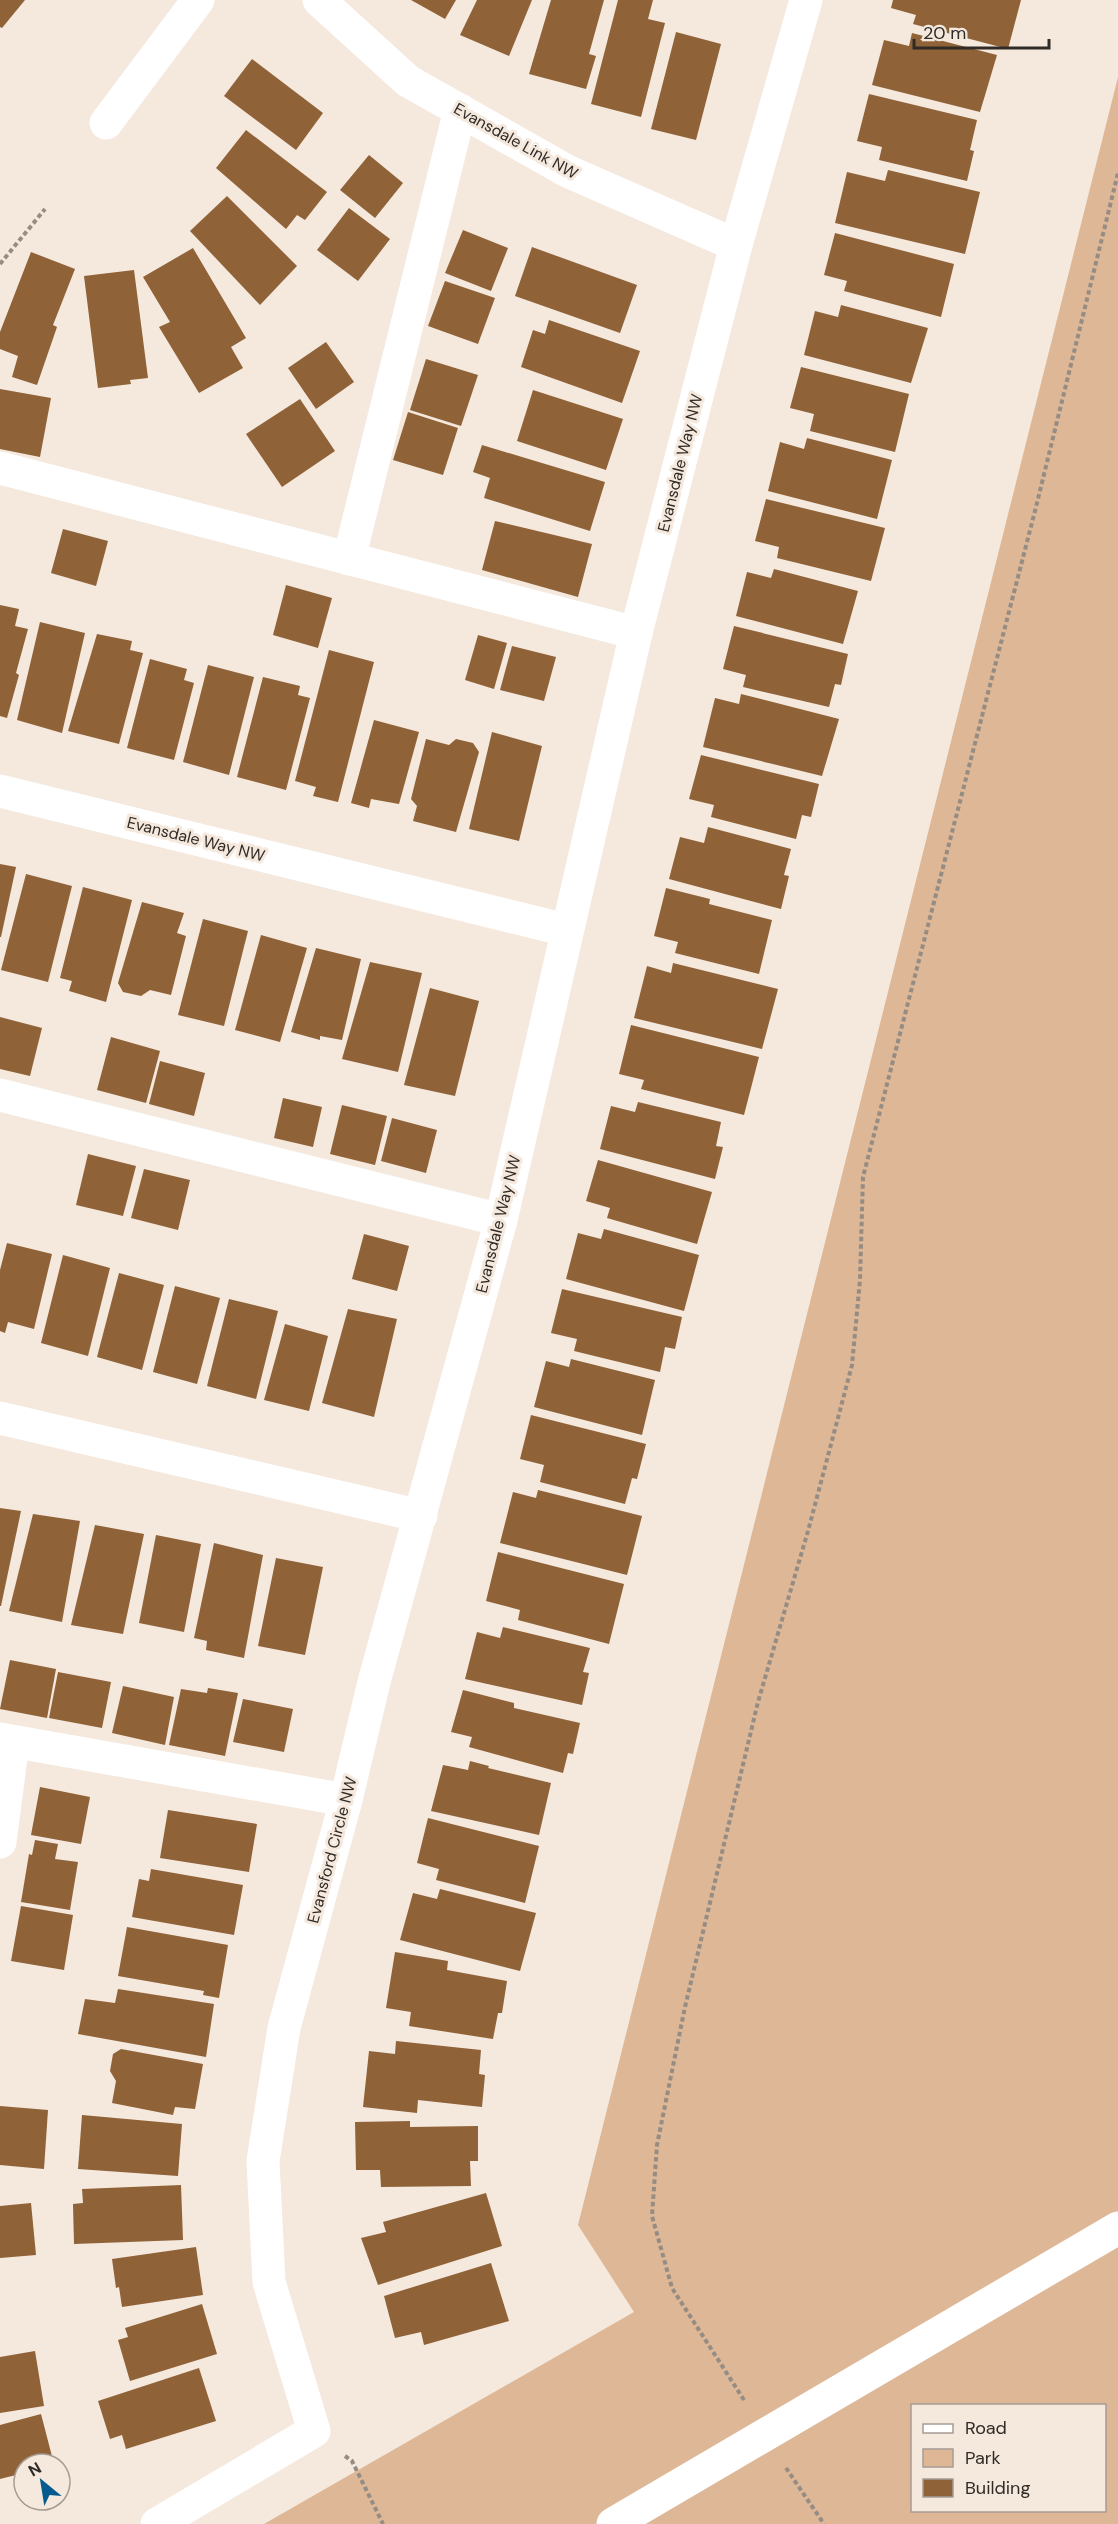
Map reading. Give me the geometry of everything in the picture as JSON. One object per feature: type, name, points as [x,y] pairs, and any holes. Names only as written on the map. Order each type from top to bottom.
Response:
[{"type":"street","points":[[106,123],[198,0]]},
{"type":"street","name":"Evansdale Link NW","points":[[319,0],[408,81],[567,171],[736,245]]},
{"type":"street","name":"Evansdale Way NW","points":[[421,1516],[501,1220],[636,633],[736,245],[806,0]]},
{"type":"street","points":[[349,559],[460,110]]},
{"type":"street","points":[[0,468],[636,633]]},
{"type":"street","name":"Evansdale Way NW","points":[[0,791],[566,930]]},
{"type":"street","points":[[0,1095],[501,1220]]},
{"type":"street","points":[[0,1418],[421,1516]]},
{"type":"street","name":"Evansford Circle NW","points":[[314,2431],[268,2282],[263,2161],[284,2028],[346,1800],[374,1682],[421,1516]]},
{"type":"street","points":[[0,1842],[6,1740],[346,1800]]},
{"type":"street","points":[[613,2524],[1118,2228]]},
{"type":"street","points":[[157,2524],[314,2431]]},
{"type":"path","points":[[824,2524],[672,2288],[652,2216],[657,2145],[685,2007],[758,1701],[808,1531],[852,1365],[860,1280],[863,1177],[1035,511],[1118,173]]},
{"type":"path","points":[[0,264],[45,209]]},
{"type":"path","points":[[314,2431],[352,2461],[382,2524]]},
{"type":"green space","points":[[1118,77],[1118,2524],[264,2524],[634,2312],[578,2225]]},
{"type":"building","points":[[0,0],[25,0],[2,28],[0,27]]},
{"type":"building","points":[[411,0],[456,0],[445,19]]},
{"type":"building","points":[[477,0],[532,0],[509,56],[460,35]]},
{"type":"building","points":[[551,0],[604,0],[589,54],[596,56],[586,89],[529,74]]},
{"type":"building","points":[[618,0],[653,0],[648,19],[665,23],[641,117],[591,104]]},
{"type":"building","points":[[893,0],[1021,0],[1008,49],[913,24],[916,15],[891,8]]},
{"type":"building","points":[[676,32],[721,44],[696,140],[651,129]]},
{"type":"building","points":[[912,33],[997,55],[980,112],[872,85],[884,40],[909,46]]},
{"type":"building","points":[[252,59],[323,113],[296,150],[224,96]]},
{"type":"building","points":[[869,94],[977,120],[970,150],[974,151],[967,181],[879,160],[882,147],[857,141]]},
{"type":"building","points":[[246,130],[327,192],[305,220],[297,215],[286,229],[216,168]]},
{"type":"building","points":[[369,155],[403,183],[375,218],[340,190]]},
{"type":"building","points":[[888,170],[980,192],[965,254],[835,223],[847,172],[885,181]]},
{"type":"building","points":[[227,196],[297,266],[260,305],[190,231]]},
{"type":"building","points":[[349,208],[390,239],[358,281],[317,250]]},
{"type":"building","points":[[463,230],[508,248],[491,291],[445,273]]},
{"type":"building","points":[[835,233],[954,264],[941,317],[844,291],[847,281],[824,275]]},
{"type":"building","points":[[532,247],[637,285],[620,333],[515,296]]},
{"type":"building","points":[[193,248],[246,338],[231,347],[243,368],[199,393],[159,327],[170,322],[143,277]]},
{"type":"building","points":[[31,252],[75,269],[53,325],[57,327],[37,385],[12,377],[18,356],[0,349],[0,332]]},
{"type":"building","points":[[134,270],[148,378],[130,380],[131,384],[98,388],[84,276]]},
{"type":"building","points":[[445,281],[495,298],[478,344],[428,326]]},
{"type":"building","points":[[841,305],[928,328],[911,383],[804,355],[815,311],[838,317]]},
{"type":"building","points":[[549,320],[640,351],[622,403],[521,367],[533,330],[545,334]]},
{"type":"building","points":[[326,342],[354,382],[316,409],[288,368]]},
{"type":"building","points":[[426,359],[478,375],[461,426],[410,410]]},
{"type":"building","points":[[801,367],[909,394],[895,452],[810,431],[814,414],[790,408]]},
{"type":"building","points":[[0,389],[51,398],[40,457],[0,449]]},
{"type":"building","points":[[533,390],[623,419],[606,470],[517,441]]},
{"type":"building","points":[[300,399],[335,451],[282,487],[246,434]]},
{"type":"building","points":[[408,412],[458,428],[443,475],[393,460]]},
{"type":"building","points":[[807,438],[892,460],[877,519],[768,491],[780,442],[804,449]]},
{"type":"building","points":[[482,445],[605,482],[590,531],[484,498],[490,478],[473,472]]},
{"type":"building","points":[[766,499],[885,528],[871,581],[777,558],[779,547],[755,541]]},
{"type":"building","points":[[495,521],[592,544],[578,597],[482,570]]},
{"type":"building","points":[[63,529],[108,541],[96,586],[51,573]]},
{"type":"building","points":[[774,569],[858,591],[843,644],[736,616],[747,572],[771,578]]},
{"type":"building","points":[[286,585],[332,598],[318,648],[273,635]]},
{"type":"building","points":[[0,605],[19,609],[15,626],[28,629],[16,673],[19,675],[7,718],[0,716]]},
{"type":"building","points":[[40,622],[85,633],[62,733],[17,720]]},
{"type":"building","points":[[734,626],[848,654],[841,685],[835,684],[829,707],[743,687],[746,675],[723,669]]},
{"type":"building","points":[[97,634],[132,641],[130,650],[143,653],[119,744],[68,731]]},
{"type":"building","points":[[478,635],[507,643],[494,689],[465,680]]},
{"type":"building","points":[[512,646],[556,657],[544,701],[500,690]]},
{"type":"building","points":[[329,650],[374,662],[338,802],[313,796],[316,787],[295,781]]},
{"type":"building","points":[[150,659],[187,669],[184,680],[194,683],[174,760],[127,748]]},
{"type":"building","points":[[208,665],[254,677],[229,775],[183,762]]},
{"type":"building","points":[[263,677],[300,686],[298,695],[310,698],[286,790],[237,777]]},
{"type":"building","points":[[741,694],[839,719],[822,776],[703,747],[715,698],[739,704]]},
{"type":"building","points":[[374,720],[419,732],[399,804],[371,799],[369,808],[351,803]]},
{"type":"building","points":[[492,732],[542,746],[519,841],[469,829]]},
{"type":"building","points":[[426,739],[449,745],[456,739],[473,743],[479,752],[456,832],[413,821],[417,806],[411,799]]},
{"type":"building","points":[[701,755],[819,784],[811,817],[802,815],[796,839],[711,817],[714,805],[689,799]]},
{"type":"building","points":[[708,827],[791,849],[784,875],[789,876],[781,909],[669,879],[680,837],[704,843]]},
{"type":"building","points":[[0,864],[16,867],[1,937],[0,937]]},
{"type":"building","points":[[26,874],[72,886],[48,982],[1,970]]},
{"type":"building","points":[[83,887],[132,900],[106,1002],[69,991],[72,981],[60,978]]},
{"type":"building","points":[[666,888],[710,899],[709,904],[772,920],[759,974],[675,953],[678,942],[654,936]]},
{"type":"building","points":[[142,902],[184,913],[177,933],[186,936],[171,995],[150,990],[141,996],[123,992],[118,983]]},
{"type":"building","points":[[203,919],[248,931],[224,1026],[178,1015]]},
{"type":"building","points":[[261,935],[307,948],[280,1042],[235,1030]]},
{"type":"building","points":[[316,948],[361,959],[342,1040],[320,1036],[320,1040],[291,1032]]},
{"type":"building","points":[[370,962],[422,973],[398,1072],[342,1059]]},
{"type":"building","points":[[673,963],[778,989],[762,1049],[634,1018],[647,966],[671,973]]},
{"type":"building","points":[[430,988],[479,1001],[455,1096],[404,1085]]},
{"type":"building","points":[[0,1017],[42,1028],[30,1076],[0,1069]]},
{"type":"building","points":[[631,1025],[759,1057],[744,1115],[641,1089],[644,1080],[619,1074]]},
{"type":"building","points":[[111,1037],[160,1051],[146,1103],[97,1090]]},
{"type":"building","points":[[160,1061],[205,1073],[194,1116],[149,1104]]},
{"type":"building","points":[[283,1098],[322,1107],[313,1147],[274,1138]]},
{"type":"building","points":[[638,1102],[721,1122],[716,1146],[723,1147],[715,1179],[600,1149],[611,1106],[635,1112]]},
{"type":"building","points":[[342,1105],[387,1116],[375,1165],[330,1154]]},
{"type":"building","points":[[392,1118],[437,1130],[426,1173],[381,1161]]},
{"type":"building","points":[[88,1154],[136,1166],[123,1216],[76,1205]]},
{"type":"building","points":[[598,1160],[712,1192],[697,1244],[607,1218],[610,1208],[586,1201]]},
{"type":"building","points":[[144,1169],[190,1180],[178,1230],[131,1218]]},
{"type":"building","points":[[604,1229],[699,1255],[684,1311],[566,1279],[578,1233],[601,1239]]},
{"type":"building","points":[[364,1234],[409,1246],[397,1291],[352,1279]]},
{"type":"building","points":[[7,1243],[52,1254],[34,1329],[8,1322],[5,1333],[0,1331],[0,1270]]},
{"type":"building","points":[[63,1255],[110,1268],[88,1356],[41,1343]]},
{"type":"building","points":[[119,1273],[164,1285],[142,1370],[97,1357]]},
{"type":"building","points":[[175,1286],[220,1298],[197,1384],[153,1372]]},
{"type":"building","points":[[562,1289],[682,1317],[675,1349],[665,1347],[660,1372],[574,1351],[577,1339],[551,1333]]},
{"type":"building","points":[[229,1299],[278,1311],[256,1399],[207,1386]]},
{"type":"building","points":[[348,1309],[397,1319],[374,1417],[322,1403]]},
{"type":"building","points":[[285,1324],[328,1336],[309,1411],[264,1400]]},
{"type":"building","points":[[571,1359],[655,1380],[642,1435],[534,1407],[546,1361],[569,1367]]},
{"type":"building","points":[[531,1415],[646,1444],[637,1479],[632,1478],[625,1504],[540,1482],[544,1465],[520,1459]]},
{"type":"building","points":[[538,1490],[642,1516],[627,1575],[500,1543],[513,1492],[536,1498]]},
{"type":"building","points":[[0,1508],[21,1511],[1,1606],[0,1606]]},
{"type":"building","points":[[33,1514],[80,1521],[62,1622],[9,1611]]},
{"type":"building","points":[[95,1525],[144,1534],[123,1634],[71,1625]]},
{"type":"building","points":[[156,1535],[201,1544],[184,1632],[139,1623]]},
{"type":"building","points":[[214,1543],[263,1555],[244,1658],[206,1650],[207,1641],[194,1638]]},
{"type":"building","points":[[498,1552],[624,1584],[609,1644],[518,1620],[520,1610],[486,1601]]},
{"type":"building","points":[[276,1558],[323,1567],[305,1655],[258,1646]]},
{"type":"building","points":[[503,1627],[590,1648],[583,1672],[589,1673],[582,1705],[465,1679],[477,1632],[500,1638]]},
{"type":"building","points":[[10,1660],[56,1669],[47,1718],[0,1709]]},
{"type":"building","points":[[58,1672],[111,1682],[102,1728],[49,1718]]},
{"type":"building","points":[[123,1686],[174,1697],[165,1745],[112,1733]]},
{"type":"building","points":[[208,1688],[238,1693],[225,1756],[169,1745],[181,1689],[207,1693]]},
{"type":"building","points":[[463,1690],[514,1703],[514,1708],[580,1723],[573,1754],[568,1753],[563,1773],[469,1747],[472,1737],[451,1732]]},
{"type":"building","points":[[243,1699],[293,1709],[284,1752],[233,1742]]},
{"type":"building","points":[[470,1761],[489,1766],[488,1768],[551,1783],[539,1835],[431,1811],[443,1765],[468,1770]]},
{"type":"building","points":[[40,1787],[90,1797],[81,1844],[31,1835]]},
{"type":"building","points":[[168,1810],[257,1824],[249,1872],[160,1858]]},
{"type":"building","points":[[428,1818],[539,1846],[525,1903],[436,1880],[439,1869],[417,1863]]},
{"type":"building","points":[[35,1840],[58,1844],[55,1859],[78,1862],[70,1910],[21,1902],[29,1854],[32,1855]]},
{"type":"building","points":[[151,1869],[243,1885],[234,1935],[132,1917],[139,1879],[149,1881]]},
{"type":"building","points":[[440,1889],[536,1913],[520,1971],[400,1940],[413,1893],[437,1899]]},
{"type":"building","points":[[21,1906],[73,1915],[64,1970],[11,1961]]},
{"type":"building","points":[[127,1927],[228,1945],[219,1998],[203,1995],[204,1991],[118,1976]]},
{"type":"building","points":[[395,1952],[448,1961],[447,1970],[507,1981],[502,2013],[498,2013],[493,2039],[409,2026],[411,2012],[386,2008]]},
{"type":"building","points":[[118,1989],[214,2004],[206,2057],[78,2034],[85,1999],[115,2003]]},
{"type":"building","points":[[396,2041],[481,2050],[479,2074],[485,2075],[482,2107],[418,2100],[417,2113],[363,2107],[369,2051],[395,2054]]},
{"type":"building","points":[[121,2049],[203,2064],[195,2109],[175,2107],[173,2115],[112,2103],[116,2081],[110,2071],[113,2054]]},
{"type":"building","points":[[0,2106],[48,2110],[44,2169],[0,2165]]},
{"type":"building","points":[[82,2115],[182,2124],[178,2176],[78,2169]]},
{"type":"building","points":[[410,2121],[410,2127],[478,2126],[478,2161],[470,2161],[471,2186],[381,2187],[380,2170],[356,2170],[355,2122]]},
{"type":"building","points":[[181,2185],[183,2240],[74,2244],[73,2204],[83,2203],[82,2189]]},
{"type":"building","points":[[486,2193],[502,2246],[378,2285],[361,2238],[386,2232],[383,2222]]},
{"type":"building","points":[[31,2203],[36,2255],[0,2258],[0,2206]]},
{"type":"building","points":[[196,2247],[203,2295],[122,2307],[119,2287],[116,2288],[112,2259]]},
{"type":"building","points":[[491,2263],[509,2321],[424,2345],[421,2332],[395,2338],[384,2296]]},
{"type":"building","points":[[202,2304],[217,2354],[130,2381],[118,2340],[128,2337],[125,2328]]},
{"type":"building","points":[[35,2351],[44,2406],[0,2413],[0,2357]]},
{"type":"building","points":[[199,2368],[216,2421],[126,2449],[122,2435],[110,2439],[98,2401]]},
{"type":"building","points":[[41,2414],[51,2452],[12,2452],[12,2476],[0,2479],[0,2425]]}]
